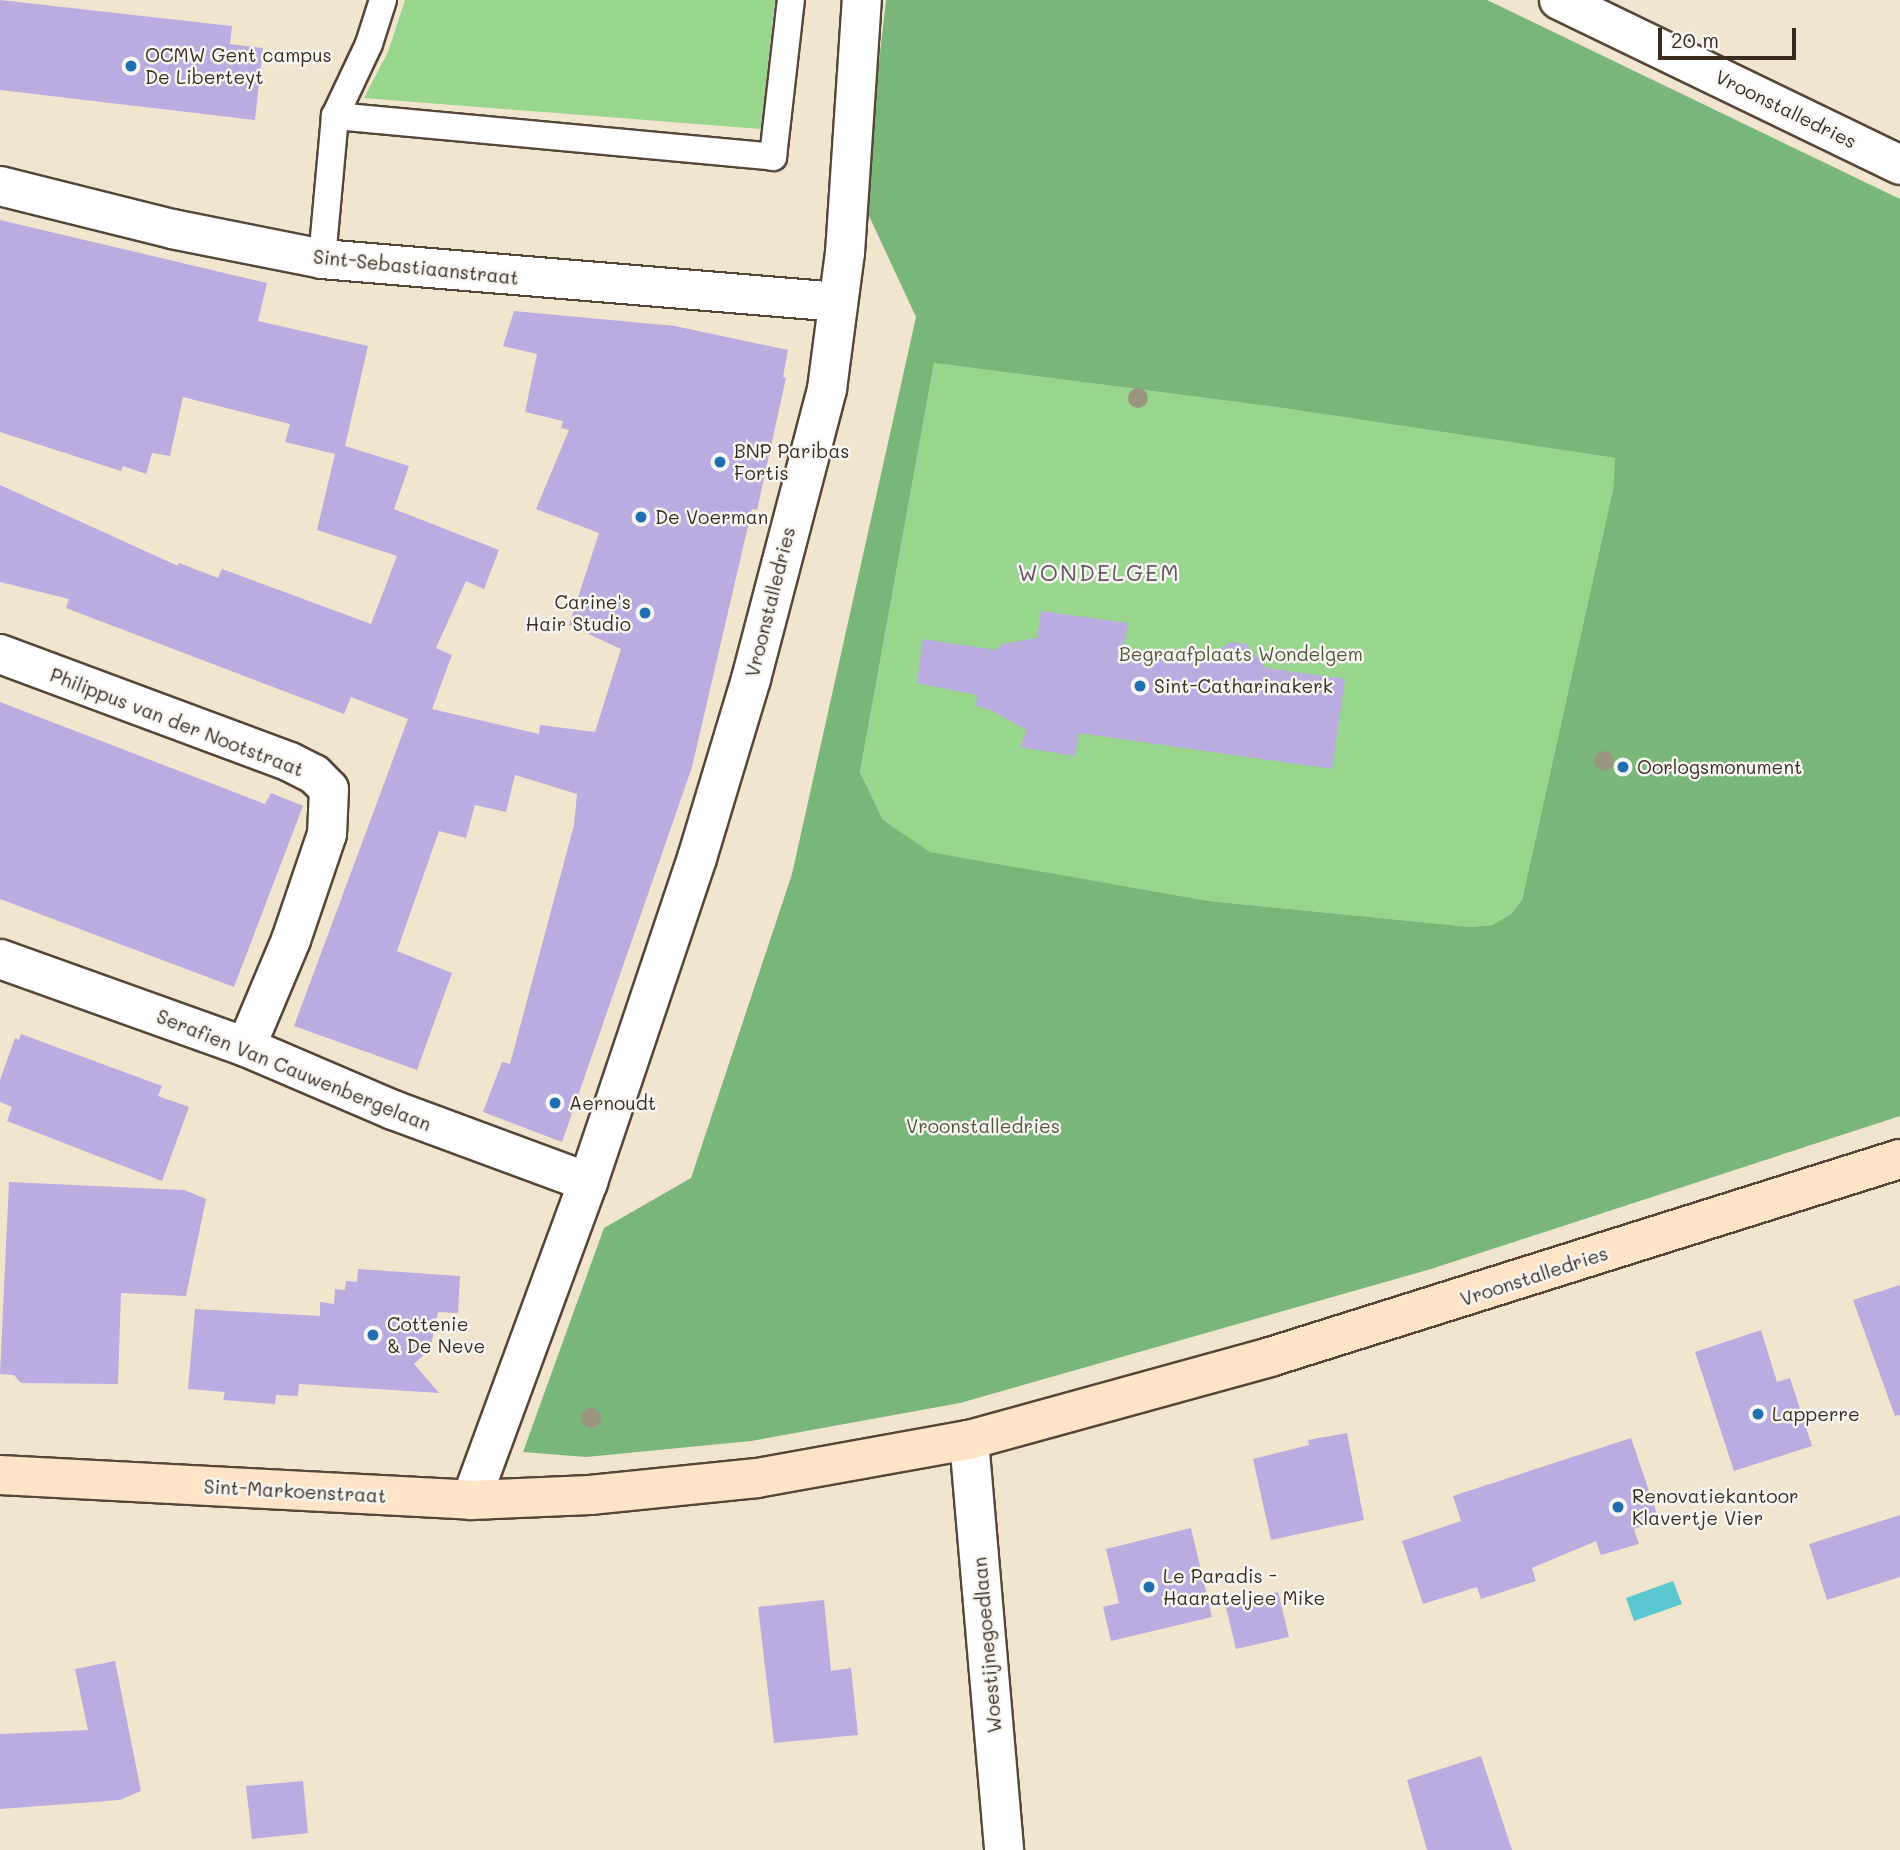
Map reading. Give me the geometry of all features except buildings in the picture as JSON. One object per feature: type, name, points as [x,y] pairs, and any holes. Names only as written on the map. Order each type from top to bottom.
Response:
[{"type":"street","name":"Vroonstalledries","points":[[471,1500],[588,1182],[697,858],[751,679],[827,389],[838,302],[862,0]]},
{"type":"street","name":"Vroonstalledries","points":[[1559,0],[1900,164]]},
{"type":"street","name":"Sint-Sebastiaanstraat","points":[[0,186],[172,229],[322,259],[838,302]]},
{"type":"street","name":"Philippus van der Nootstraat","points":[[0,654],[290,762],[314,774],[329,789],[327,834],[291,940],[246,1047]]},
{"type":"street","name":"Serafien Van Cauwenbergelaan","points":[[0,959],[246,1047],[393,1110],[588,1182]]},
{"type":"street","name":"Vroonstalledries","points":[[590,1495],[757,1478],[969,1440],[1310,1345],[1900,1158]]},
{"type":"street","name":"Woestijnegoedlaan","points":[[969,1440],[1004,1850]]},
{"type":"street","name":"Sint-Markoenstraat","points":[[0,1475],[471,1500],[590,1495]]},
{"type":"lane","points":[[322,259],[335,117],[369,44],[383,0]]},
{"type":"lane","points":[[335,117],[773,157],[791,0]]},
{"type":"green space","points":[[405,0],[775,0],[761,129],[364,98],[388,52]]},
{"type":"green space","name":"Vroonstalledries","points":[[886,0],[1487,0],[1900,199],[1900,1116],[1431,1269],[960,1403],[751,1441],[586,1457],[523,1452],[604,1228],[691,1178],[792,874],[916,317],[863,203]],"holes":[[[934,363],[1276,407],[1615,458],[1613,489],[1522,900],[1511,914],[1492,925],[1471,927],[1209,901],[930,852],[883,820],[860,772]]]},
{"type":"green space","name":"Begraafplaats Wondelgem","points":[[934,363],[1276,407],[1615,458],[1613,489],[1522,900],[1511,914],[1492,925],[1471,927],[1209,901],[929,852],[883,820],[860,772]]},
{"type":"water","points":[[1673,1581],[1682,1604],[1634,1621],[1626,1598]]},
{"type":"place","name":"OCMW Gent campus De Liberteyt","points":[[131,66]]},
{"type":"place","name":"BNP Paribas Fortis","points":[[720,462]]},
{"type":"place","name":"De Voerman","points":[[641,517]]},
{"type":"place","name":"Carine's Hair Studio","points":[[645,613]]},
{"type":"place","name":"Sint-Catharinakerk","points":[[1140,686]]},
{"type":"place","name":"Oorlogsmonument","points":[[1623,767]]},
{"type":"place","name":"Aernoudt","points":[[555,1103]]},
{"type":"place","name":"Cottenie & De Neve","points":[[373,1335]]},
{"type":"place","name":"Lapperre","points":[[1758,1414]]},
{"type":"place","name":"Renovatiekantoor Klavertje Vier","points":[[1618,1507]]},
{"type":"place","name":"Le Paradis - Haarateljee Mike","points":[[1149,1587]]},
{"type":"district","name":"WONDELGEM","points":[[1099,572]]}]
